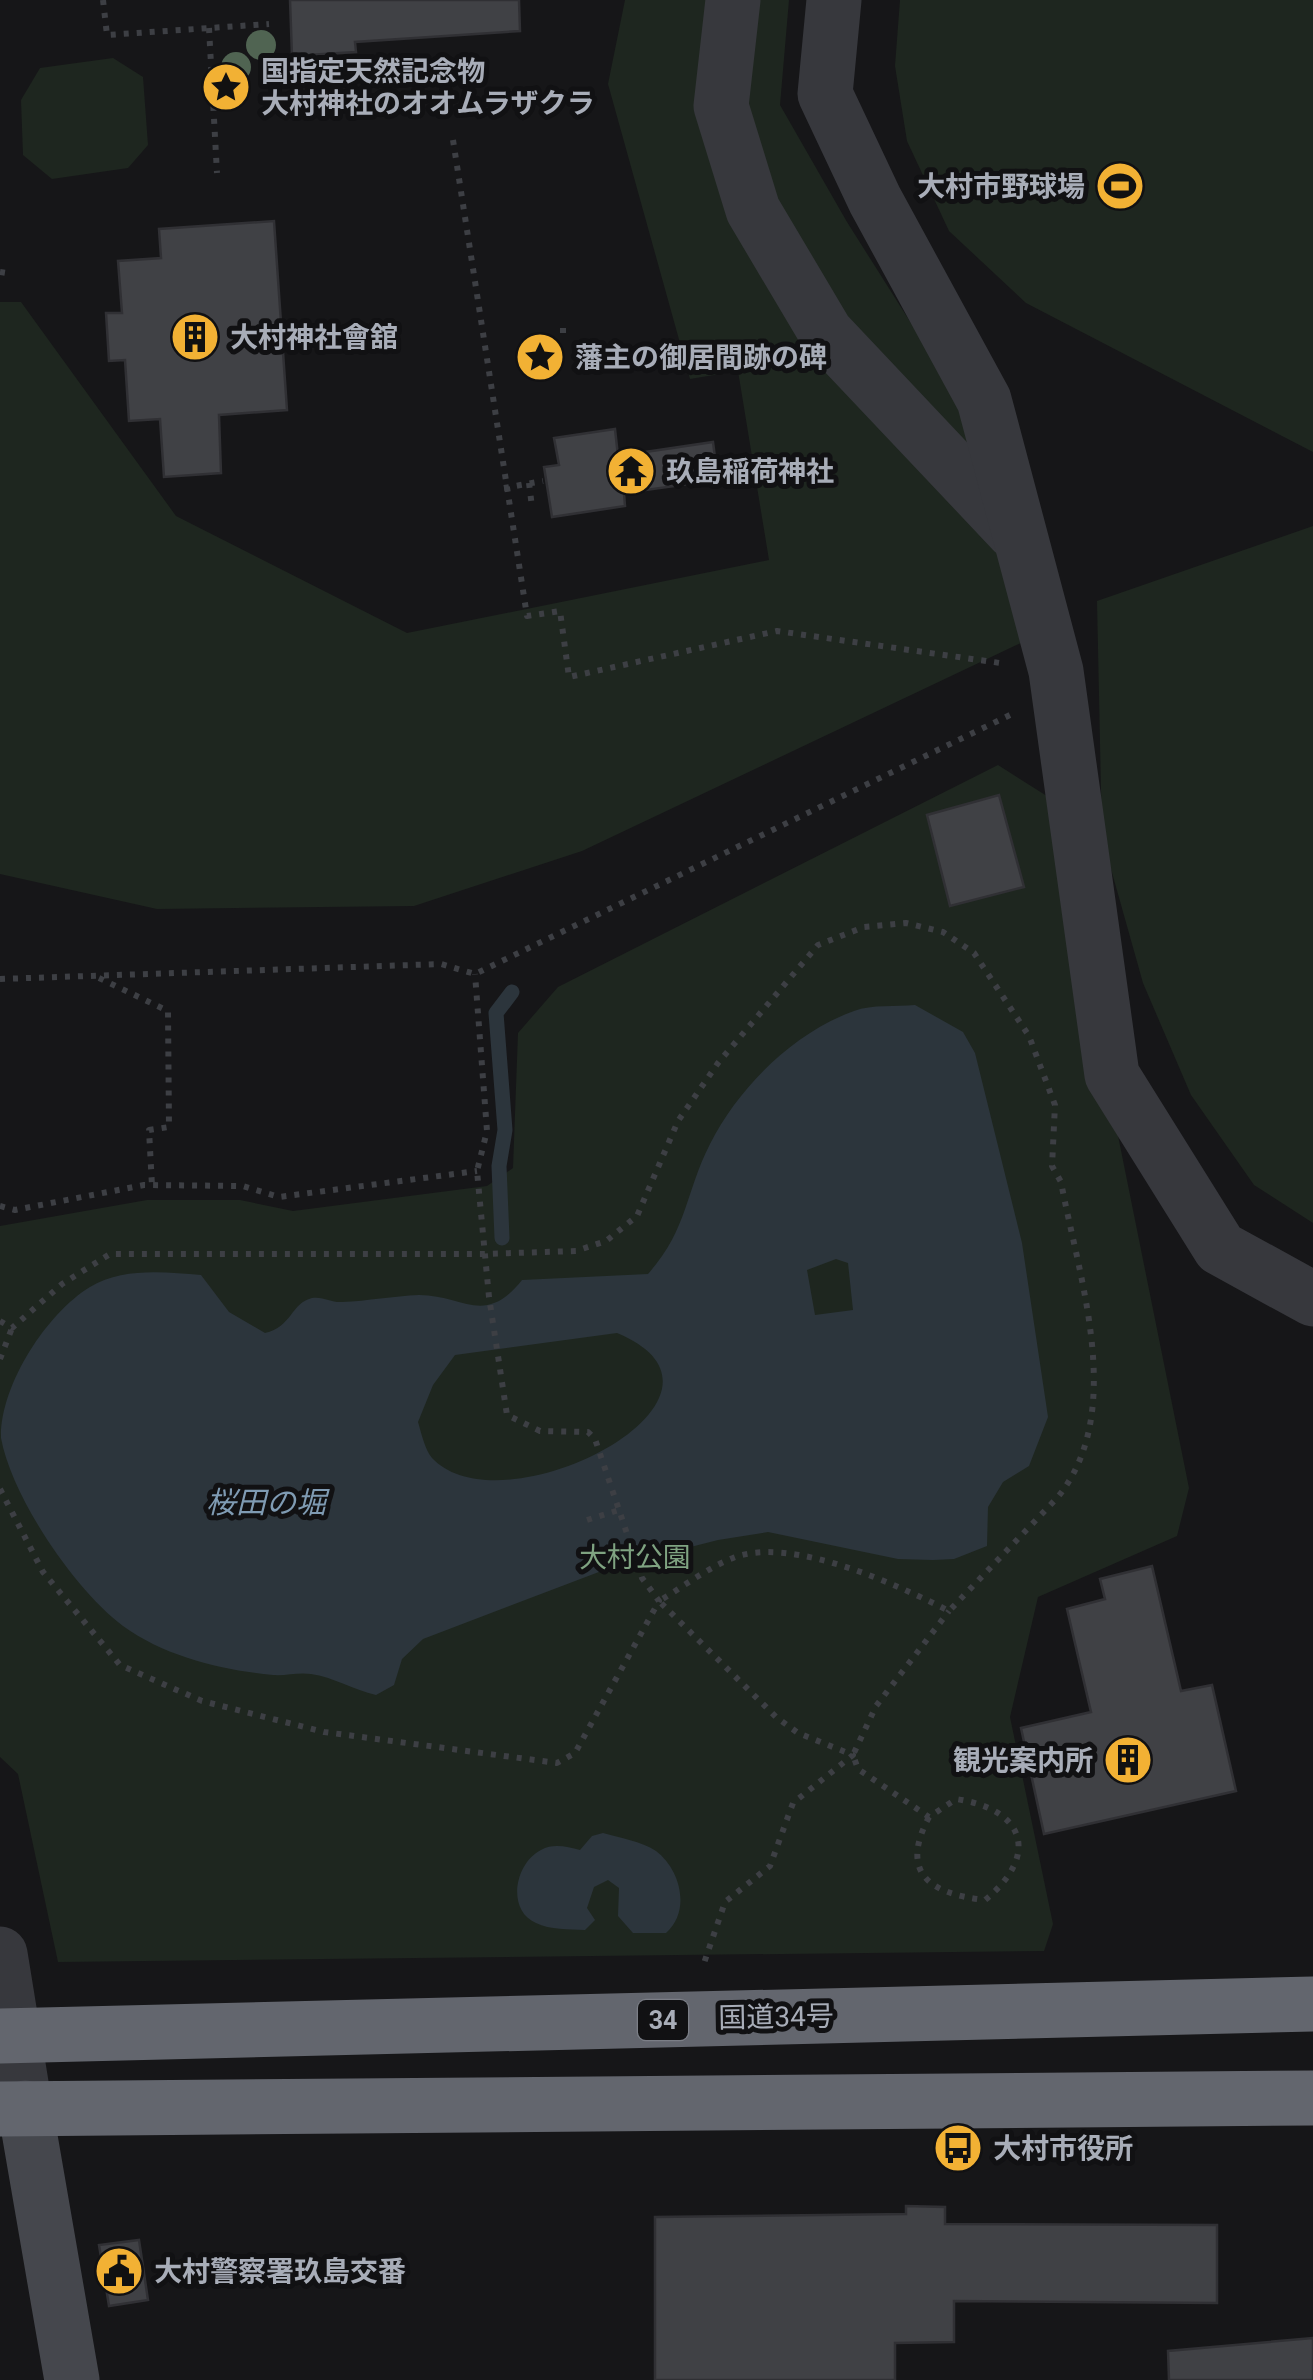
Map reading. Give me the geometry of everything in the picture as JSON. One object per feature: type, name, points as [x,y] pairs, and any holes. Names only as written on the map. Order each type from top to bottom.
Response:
[{"type":"highway","name":"国道34号","points":[[7,2036],[1313,2004]]},
{"type":"highway","points":[[13,2108],[1313,2098]]},
{"type":"street","points":[[734,0],[722,106],[753,210],[826,333],[1018,536]]},
{"type":"street","points":[[834,0],[825,94],[875,200],[984,400],[1058,681],[1112,1074],[1220,1248],[1313,1299]]},
{"type":"street","points":[[0,1954],[13,2108],[72,2380]]},
{"type":"path","points":[[103,0],[106,35],[269,24]]},
{"type":"path","points":[[209,28],[216,173]]},
{"type":"path","points":[[454,140],[504,488],[527,616],[560,611],[569,678],[776,631],[1058,681]]},
{"type":"path","points":[[0,272],[12,274]]},
{"type":"path","points":[[504,488],[542,481]]},
{"type":"path","points":[[529,483],[532,507]]},
{"type":"path","points":[[0,979],[441,964],[475,974],[1058,681]]},
{"type":"path","points":[[0,1359],[12,1328],[62,1284],[110,1254],[484,1254],[576,1251],[606,1240],[637,1216],[678,1121],[718,1063],[818,945],[864,927],[906,924],[943,932],[974,953],[1029,1036],[1055,1106],[1052,1166],[1061,1182],[1094,1386],[1086,1446],[1072,1480],[949,1611],[876,1706],[853,1755],[793,1803],[770,1866],[725,1902],[684,2020]]},
{"type":"path","points":[[475,974],[488,1131],[477,1170],[497,1363],[508,1415],[540,1431],[588,1432],[595,1440],[642,1578],[659,1602],[776,1718],[798,1733],[853,1755],[858,1769],[929,1817]]},
{"type":"path","points":[[94,976],[168,1011],[170,1127],[150,1130],[152,1186]]},
{"type":"path","points":[[0,1206],[14,1210],[152,1186],[244,1186],[279,1197],[477,1170]]},
{"type":"path","points":[[0,1322],[12,1328]]},
{"type":"path","points":[[0,1489],[43,1572],[120,1666],[202,1701],[324,1732],[557,1763],[575,1753],[659,1602],[735,1556],[781,1553],[886,1579],[949,1611]]},
{"type":"path","points":[[587,1520],[619,1510]]},
{"type":"path","points":[[956,1799],[984,1803],[1006,1814],[1018,1837],[1018,1860],[1005,1883],[984,1900],[957,1897],[930,1885],[916,1862],[917,1839],[929,1817],[956,1799]]},
{"type":"green space","points":[[625,0],[789,0],[780,105],[847,222],[959,399],[1023,642],[582,851],[414,906],[157,909],[0,874],[0,302],[21,302],[176,516],[407,633],[769,560],[738,371],[690,379],[608,84]]},
{"type":"green space","name":"大村市野球場","points":[[900,0],[1313,0],[1313,452],[1026,303],[949,231],[907,141],[895,66]]},
{"type":"green space","points":[[113,58],[143,77],[148,145],[128,168],[52,179],[23,155],[21,100],[40,68]]},
{"type":"green space","points":[[1313,526],[1313,1223],[1254,1185],[1191,1095],[1143,983],[1102,837],[1097,601]]},
{"type":"green space","name":"大村公園","points":[[998,765],[1050,798],[1189,1488],[1177,1536],[1038,1597],[1010,1717],[1053,1924],[1044,1951],[58,1962],[18,1774],[0,1757],[0,1226],[147,1200],[240,1200],[293,1211],[487,1186],[513,1168],[518,1033],[558,987]]},
{"type":"water","name":"桜田の堀","points":[[915,1005],[963,1032],[975,1053],[1022,1243],[1048,1417],[1029,1466],[1003,1482],[988,1507],[987,1546],[954,1559],[933,1560],[898,1559],[768,1532],[718,1540],[612,1567],[423,1639],[402,1659],[394,1685],[376,1695],[311,1674],[234,1670],[157,1646],[104,1610],[48,1541],[7,1462],[1,1438],[3,1417],[8,1396],[29,1352],[58,1314],[90,1287],[130,1274],[201,1275],[229,1312],[265,1333],[281,1326],[312,1298],[342,1302],[419,1295],[485,1305],[509,1294],[522,1280],[648,1274],[679,1226],[702,1162],[722,1123],[770,1064],[831,1021],[861,1009]],"holes":[[[836,1259],[848,1263],[853,1310],[815,1315],[807,1270]],[[617,1333],[655,1360],[662,1390],[644,1420],[608,1448],[562,1468],[512,1479],[467,1477],[430,1455],[418,1422],[433,1385],[455,1355]]]},
{"type":"water","points":[[603,1833],[656,1851],[672,1869],[680,1902],[674,1924],[666,1933],[633,1933],[618,1916],[619,1888],[608,1880],[594,1887],[587,1908],[595,1920],[585,1930],[541,1925],[520,1908],[520,1875],[532,1856],[551,1847],[580,1850],[592,1836]]},
{"type":"building","points":[[290,0],[519,0],[520,31],[355,42],[356,52],[292,56]]},
{"type":"building","name":"大村神社會舘","points":[[274,221],[287,410],[219,415],[221,473],[164,477],[160,419],[129,421],[125,360],[109,361],[106,313],[122,313],[118,261],[161,258],[159,229]]},
{"type":"building","name":"玖島稲荷神社","points":[[615,429],[618,456],[713,442],[718,480],[624,493],[625,506],[552,517],[544,467],[559,465],[554,438]]},
{"type":"building","points":[[999,795],[1024,887],[950,906],[927,815]]},
{"type":"building","name":"観光案内所","points":[[1152,1566],[1181,1691],[1212,1685],[1236,1791],[1044,1834],[1021,1728],[1091,1712],[1067,1609],[1105,1599],[1100,1579]]},
{"type":"building","points":[[906,2206],[945,2207],[945,2224],[1217,2225],[1217,2303],[954,2301],[954,2342],[895,2343],[895,2380],[655,2380],[655,2217],[906,2214]]},
{"type":"building","points":[[139,2240],[148,2300],[109,2306],[99,2245]]},
{"type":"building","points":[[1313,2338],[1313,2380],[1169,2380],[1168,2351]]},
{"type":"waterway","points":[[502,1238],[499,1166],[505,1130],[496,1013],[512,992]]},
{"type":"place","name":"国指定天然記念物 大村神社のオオムラザクラ","points":[[226,87]]},
{"type":"place","name":"大村市野球場","points":[[1120,186]]},
{"type":"place","name":"大村神社會舘","points":[[195,337]]},
{"type":"place","name":"藩主の御居間跡の碑","points":[[540,357]]},
{"type":"place","name":"玖島稲荷神社","points":[[631,471]]},
{"type":"place","name":"観光案内所","points":[[1128,1760]]},
{"type":"place","name":"大村市役所","points":[[958,2148]]},
{"type":"place","name":"大村警察署玖島交番","points":[[119,2271]]}]
